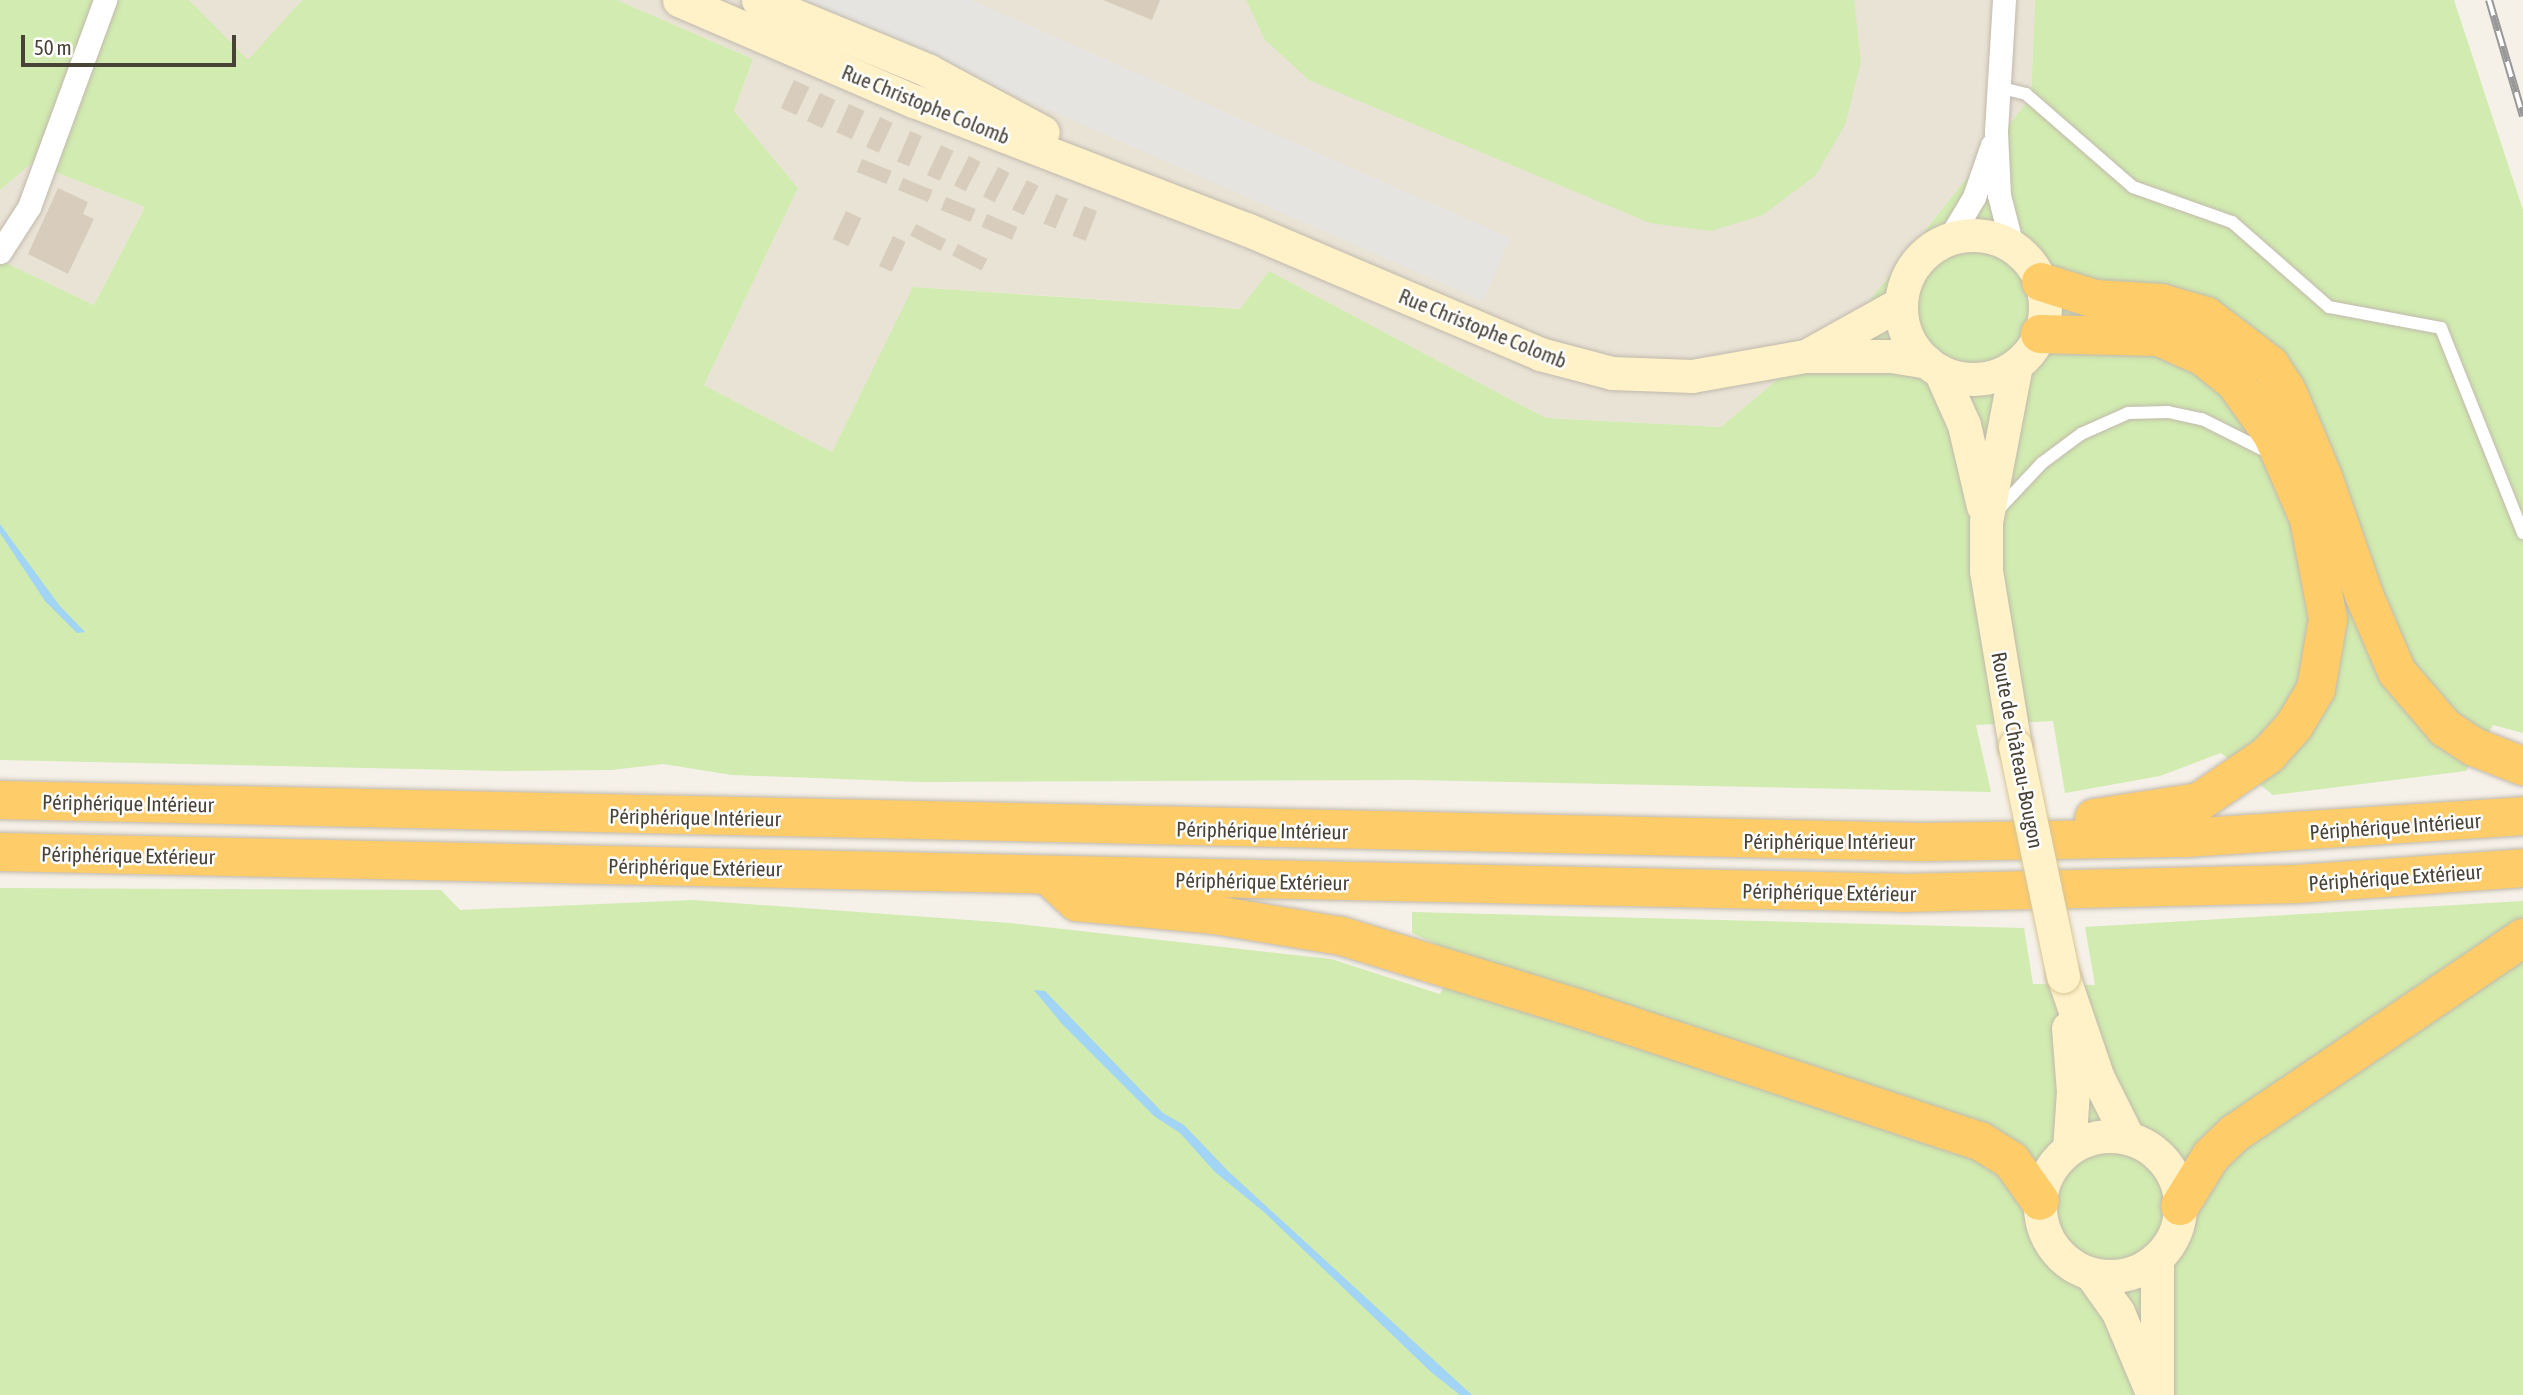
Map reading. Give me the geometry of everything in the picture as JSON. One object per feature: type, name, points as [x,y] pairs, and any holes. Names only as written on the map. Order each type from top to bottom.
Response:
[{"type":"highway","points":[[2041,282],[2095,299],[2161,303],[2206,316],[2270,365],[2287,391],[2323,477],[2364,595],[2397,672],[2445,727],[2474,747],[2523,766]]},
{"type":"highway","points":[[1922,842],[1967,818],[2109,818],[2199,803],[2268,755],[2294,726],[2316,689],[2328,619],[2309,519],[2272,434],[2235,382],[2204,357],[2159,337],[2040,334]]},
{"type":"highway","name":"Périphérique Intérieur","points":[[0,800],[1922,842],[2185,838],[2523,816]]},
{"type":"highway","name":"Périphérique Extérieur","points":[[0,852],[1902,893],[2297,884],[2523,868]]},
{"type":"highway","points":[[1048,875],[1077,902],[1215,915],[1341,936],[1901,1114],[2000,1151],[2021,1171],[2040,1201]]},
{"type":"highway","points":[[2180,1206],[2211,1156],[2235,1133],[2523,938]]},
{"type":"main road","name":"Rue Christophe Colomb","points":[[679,0],[914,101],[1176,201],[1503,340],[1580,366],[1612,373],[1692,376],[1806,356],[1891,356],[1933,367]]},
{"type":"main road","name":"Rue Christophe Colomb","points":[[758,0],[929,71],[1176,201]]},
{"type":"main road","points":[[1982,235],[2012,246],[2032,265],[2041,282],[2045,308],[2040,334],[2016,365],[1984,378],[1962,378],[1933,367],[1907,335],[1901,303],[1913,267],[1931,248],[1949,239],[1982,235]]},
{"type":"main road","name":"Rue Christophe Colomb","points":[[1806,356],[1901,303]]},
{"type":"main road","name":"Route de Château-Bougon","points":[[2016,365],[1986,522],[1986,570],[2015,746],[2063,976],[2073,1091],[2069,1149]]},
{"type":"main road","name":"Route de Château-Bougon","points":[[1933,367],[1964,425],[1986,522]]},
{"type":"main road","name":"Route de Château-Bougon","points":[[2063,976],[2098,1078],[2128,1138]]},
{"type":"main road","points":[[2097,1137],[2128,1138],[2147,1146],[2166,1163],[2176,1181],[2180,1206],[2173,1237],[2157,1258],[2130,1274],[2091,1274],[2074,1266],[2052,1247],[2041,1220],[2040,1201],[2047,1174],[2069,1149],[2097,1137]]},
{"type":"main road","points":[[2155,1395],[2157,1258]]},
{"type":"main road","points":[[2091,1274],[2118,1312],[2155,1395]]},
{"type":"street","points":[[0,252],[29,207],[105,0]]},
{"type":"street","points":[[2004,0],[1996,132],[1999,195],[2012,246]]},
{"type":"street","points":[[1949,239],[1973,197],[1996,132]]},
{"type":"lane","points":[[1998,87],[2026,94],[2133,187],[2232,222],[2329,307],[2441,328],[2523,533]]},
{"type":"lane","points":[[1986,522],[2042,463],[2081,434],[2128,413],[2168,412],[2202,419],[2283,460]]},
{"type":"shaded area","points":[[189,0],[302,0],[248,61]]},
{"type":"shaded area","points":[[617,0],[2035,0],[2031,97],[1866,305],[1721,427],[1546,418],[1269,271],[1241,309],[914,287],[832,452],[704,385],[798,188],[734,111],[753,59]]},
{"type":"shaded area","points":[[800,0],[971,0],[1510,238],[1483,301]]},
{"type":"shaded area","points":[[32,163],[145,207],[94,305],[0,260],[0,190]]},
{"type":"green space","points":[[0,0],[189,0],[248,60],[302,0],[617,0],[753,59],[734,111],[798,188],[704,385],[832,452],[913,287],[1240,309],[1269,271],[1546,418],[1721,427],[1866,305],[2031,97],[2035,0],[2454,0],[2523,210],[2523,733],[2493,725],[2466,771],[2273,795],[2221,753],[2160,776],[2065,793],[2053,721],[1976,725],[1991,792],[1413,780],[921,782],[732,775],[663,764],[611,770],[504,771],[0,760],[0,260],[94,305],[145,207],[32,163],[0,190]]},
{"type":"green space","points":[[1246,0],[1854,0],[1861,61],[1845,125],[1816,175],[1763,215],[1711,231],[1650,223],[1309,80],[1265,40]]},
{"type":"green space","points":[[0,888],[441,890],[460,910],[693,900],[1010,923],[1331,959],[1440,994],[1460,955],[1412,933],[1412,912],[2024,928],[2033,984],[2095,985],[2085,927],[2523,901],[2523,1395],[0,1395]]},
{"type":"water","points":[[0,524],[59,605],[85,632],[77,633],[45,601],[0,533]]},
{"type":"water","points":[[1034,990],[1045,991],[1163,1113],[1184,1125],[1228,1171],[1472,1395],[1460,1395],[1431,1372],[1264,1212],[1215,1172],[1180,1133],[1154,1116],[1063,1025]]},
{"type":"building","points":[[1103,0],[1160,0],[1152,20]]},
{"type":"building","points":[[794,80],[809,87],[796,115],[781,108]]},
{"type":"building","points":[[820,93],[835,100],[822,128],[807,121]]},
{"type":"building","points":[[849,104],[865,111],[852,139],[836,132]]},
{"type":"building","points":[[880,117],[893,123],[879,153],[866,147]]},
{"type":"building","points":[[910,131],[922,136],[909,166],[897,161]]},
{"type":"building","points":[[941,145],[954,151],[940,181],[927,175]]},
{"type":"building","points":[[969,156],[981,162],[966,191],[954,185]]},
{"type":"building","points":[[862,159],[892,171],[886,184],[857,172]]},
{"type":"building","points":[[998,167],[1010,173],[995,202],[983,196]]},
{"type":"building","points":[[903,178],[933,190],[928,202],[898,190]]},
{"type":"building","points":[[1027,180],[1039,186],[1024,215],[1012,209]]},
{"type":"building","points":[[58,188],[88,202],[83,214],[94,219],[68,274],[28,254]]},
{"type":"building","points":[[1056,194],[1068,199],[1055,229],[1043,223]]},
{"type":"building","points":[[946,197],[976,209],[970,222],[941,210]]},
{"type":"building","points":[[1084,206],[1097,211],[1086,241],[1073,236]]},
{"type":"building","points":[[846,211],[861,218],[848,246],[833,239]]},
{"type":"building","points":[[987,214],[1017,227],[1012,240],[982,227]]},
{"type":"building","points":[[916,224],[946,239],[940,251],[910,236]]},
{"type":"building","points":[[893,236],[906,242],[892,272],[879,266]]},
{"type":"building","points":[[958,244],[987,259],[982,271],[952,256]]},
{"type":"railway","points":[[2489,0],[2523,116]]}]
